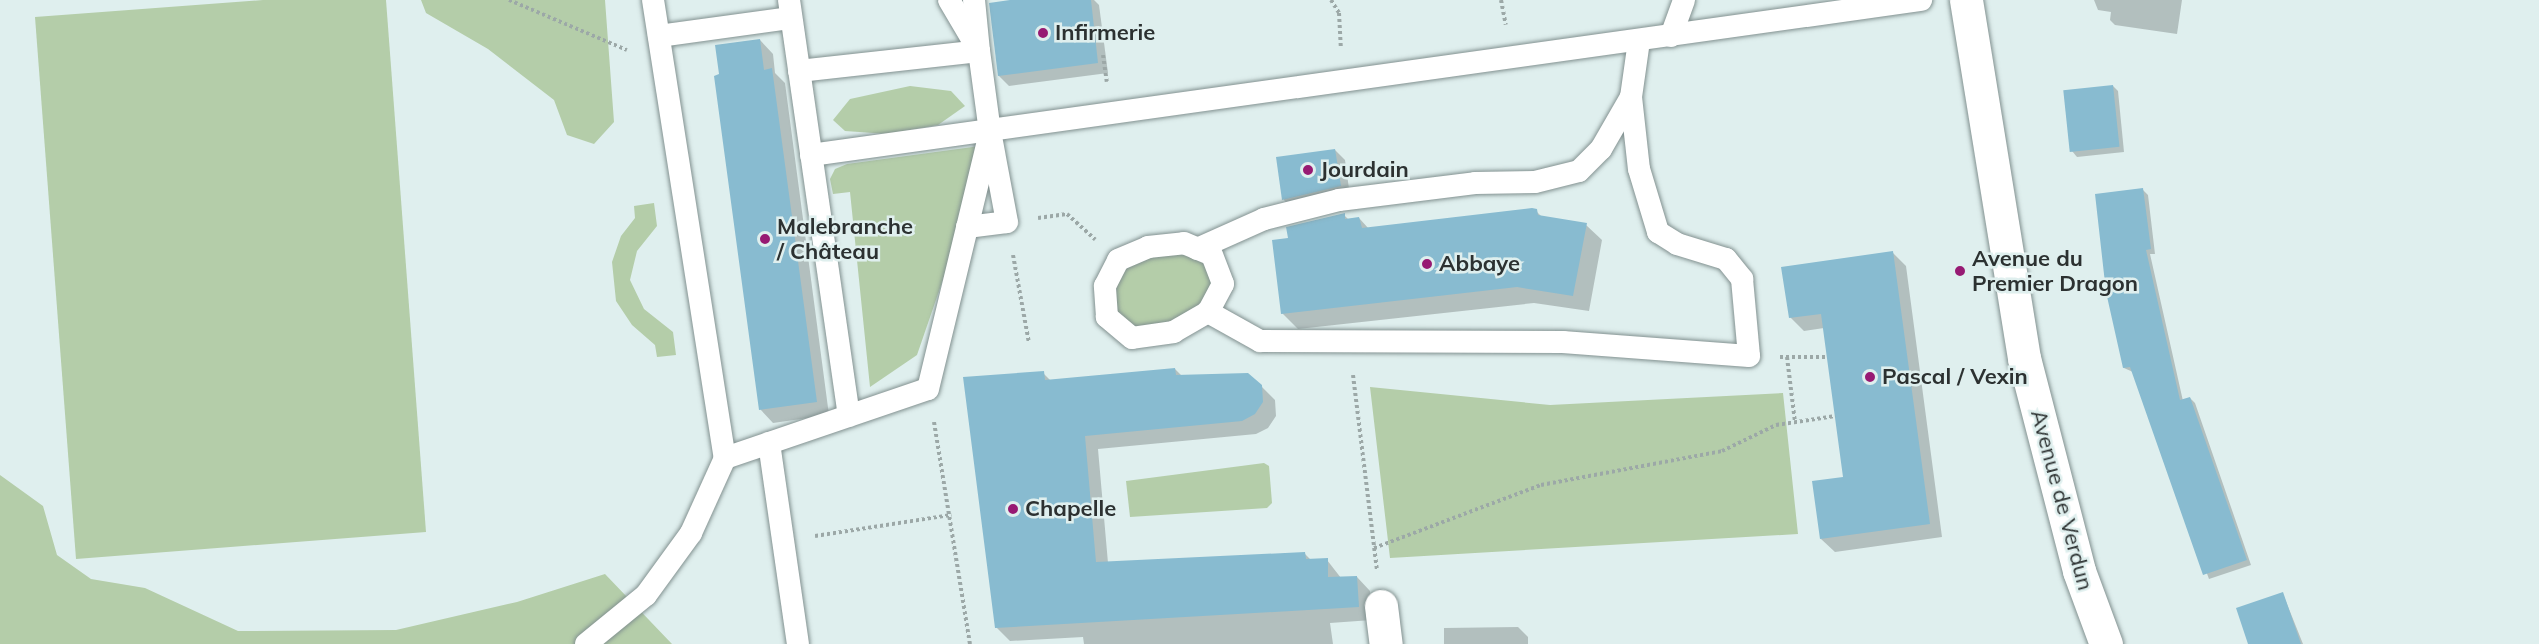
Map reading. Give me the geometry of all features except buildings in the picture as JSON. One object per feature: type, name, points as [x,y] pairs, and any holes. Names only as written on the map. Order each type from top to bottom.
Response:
[{"type":"main road","name":"Avenue de Verdun","points":[[1966,0],[2024,358],[2079,570],[2106,644]]},
{"type":"main road","points":[[1381,606],[1386,644]]},
{"type":"lane","points":[[586,644],[646,595],[691,533],[725,458],[653,0]]},
{"type":"lane","points":[[949,0],[979,51]]},
{"type":"lane","points":[[967,227],[1007,222],[990,132],[974,0]]},
{"type":"lane","points":[[1671,36],[1684,0]]},
{"type":"lane","points":[[812,155],[990,132],[1921,0]]},
{"type":"lane","points":[[659,36],[790,9],[849,416]]},
{"type":"lane","points":[[1208,312],[1260,341],[1349,344],[1563,342],[1749,356],[1742,279],[1726,259],[1677,244],[1658,232],[1639,169],[1631,96],[1639,41]]},
{"type":"lane","points":[[799,71],[979,51]]},
{"type":"lane","points":[[1197,249],[1264,219],[1339,200],[1475,183],[1535,182],[1579,171],[1601,149],[1631,96]]},
{"type":"lane","points":[[725,458],[928,389],[990,132]]},
{"type":"lane","points":[[1184,243],[1197,249],[1212,255],[1223,284],[1208,312],[1174,332],[1132,338],[1107,316],[1105,286],[1118,260],[1148,247],[1184,243]]},
{"type":"lane","points":[[769,444],[798,644]]},
{"type":"path","points":[[509,0],[664,65]]},
{"type":"path","points":[[1331,0],[1339,13],[1344,82]]},
{"type":"path","points":[[1029,343],[1007,222],[1067,214],[1118,260]]},
{"type":"path","points":[[1349,344],[1381,606]]},
{"type":"path","points":[[1749,356],[1827,357]]},
{"type":"path","points":[[1787,357],[1795,422]]},
{"type":"path","points":[[928,389],[951,515],[970,644]]},
{"type":"path","points":[[1374,548],[1540,485],[1722,451],[1776,425],[1835,416]]},
{"type":"path","points":[[783,541],[951,515]]},
{"type":"green space","points":[[263,0],[386,0],[426,532],[76,559],[35,17]]},
{"type":"green space","points":[[421,0],[605,0],[614,122],[594,144],[567,135],[554,100],[488,49],[426,13]]},
{"type":"green space","points":[[910,86],[951,91],[965,106],[938,125],[888,134],[845,131],[833,120],[850,99]]},
{"type":"green space","points":[[980,146],[959,233],[917,355],[870,387],[850,192],[833,194],[830,179],[835,169],[847,164]]},
{"type":"green space","points":[[654,203],[657,226],[637,251],[630,280],[644,309],[673,332],[676,355],[657,357],[655,345],[632,325],[616,301],[612,262],[621,236],[635,218],[634,206]]},
{"type":"green space","points":[[1183,248],[1208,257],[1219,284],[1206,309],[1172,328],[1134,333],[1112,315],[1120,265]]},
{"type":"green space","points":[[1370,387],[1550,405],[1783,393],[1798,534],[1390,558]]},
{"type":"green space","points":[[1264,463],[1269,466],[1272,503],[1267,508],[1130,517],[1126,481]]},
{"type":"green space","points":[[0,475],[43,506],[57,555],[91,579],[145,588],[238,631],[396,630],[517,602],[605,574],[672,644],[0,644]]},
{"type":"place","name":"Infirmerie","points":[[1043,33]]},
{"type":"place","name":"Jourdain","points":[[1308,170]]},
{"type":"place","name":"Malebranche / Château","points":[[765,239]]},
{"type":"place","name":"Abbaye","points":[[1427,264]]},
{"type":"place","name":"Avenue du Premier Dragon","points":[[1960,271]]},
{"type":"place","name":"Pascal / Vexin","points":[[1870,377]]},
{"type":"place","name":"Chapelle","points":[[1013,509]]}]
